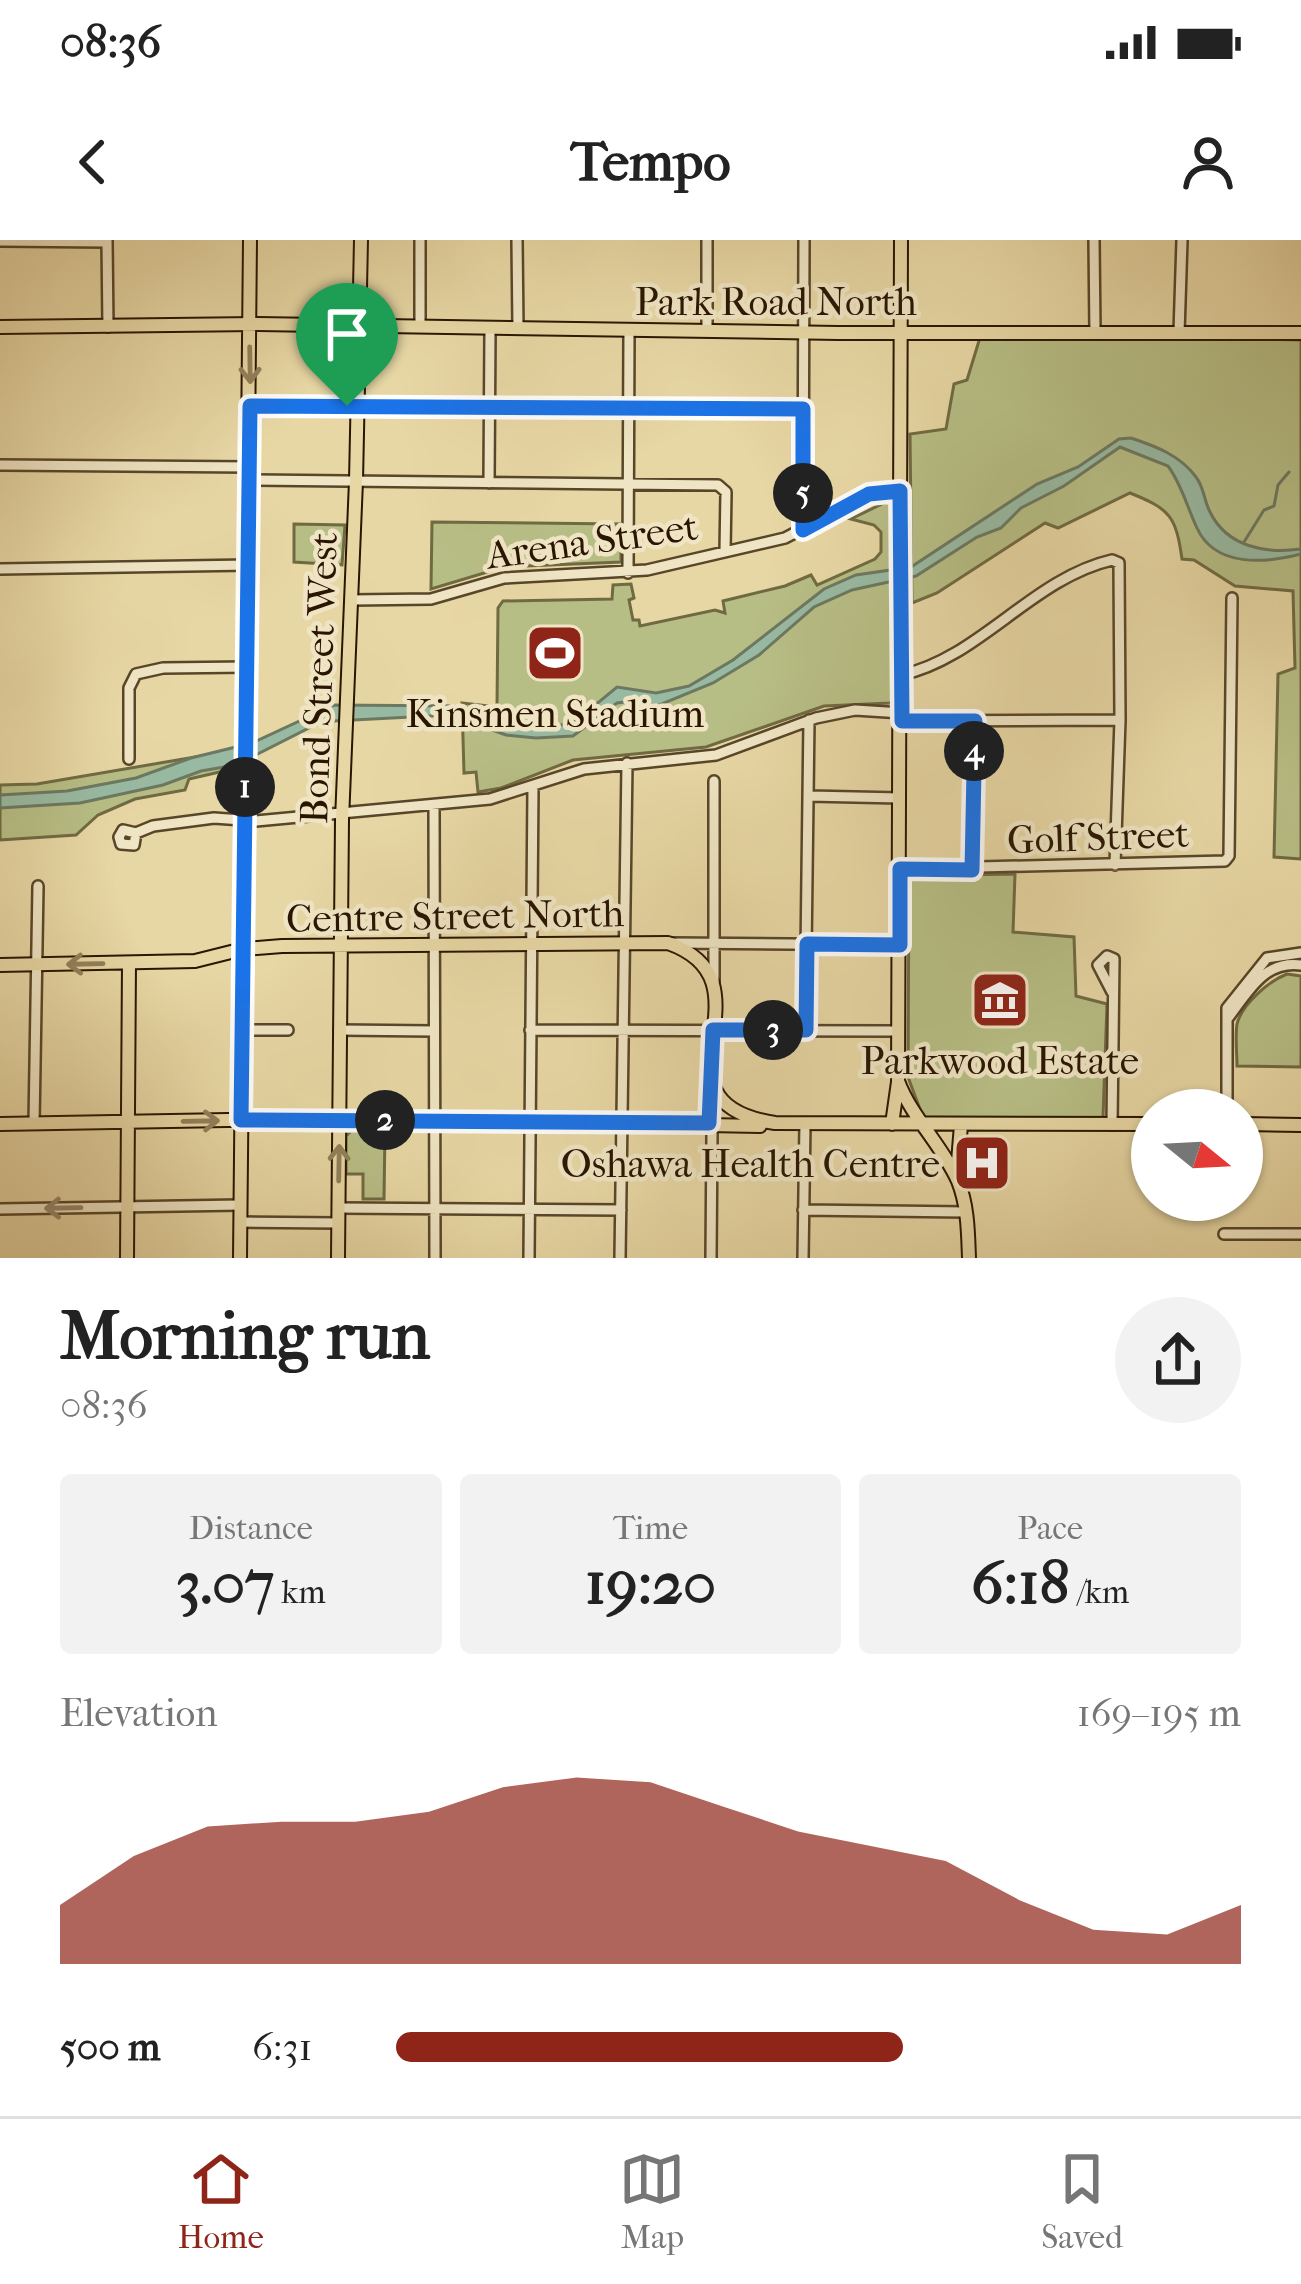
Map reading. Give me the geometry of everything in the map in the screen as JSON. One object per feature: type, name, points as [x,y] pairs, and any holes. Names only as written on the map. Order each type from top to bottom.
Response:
[{"type":"main road","points":[[240,1258],[250,240]]},
{"type":"main road","name":"Bond Street West","points":[[338,1258],[342,813],[361,240]]},
{"type":"main road","points":[[892,1124],[898,1081],[900,945],[902,240]]},
{"type":"main road","name":"Park Road North","points":[[0,327],[1301,333]]},
{"type":"main road","name":"Centre Street North","points":[[0,965],[195,961],[243,950],[340,946],[668,943],[698,956],[715,982]]},
{"type":"main road","points":[[127,1258],[129,963]]},
{"type":"main road","points":[[709,1123],[715,982]]},
{"type":"main road","points":[[711,1065],[714,1088],[727,1107],[773,1123]]},
{"type":"main road","points":[[898,1081],[958,1181]]},
{"type":"main road","points":[[0,1124],[340,1118],[759,1126],[1131,1125]]},
{"type":"main road","points":[[1263,1124],[1301,1125]]},
{"type":"main road","points":[[961,1125],[958,1181],[969,1258]]},
{"type":"street","points":[[420,240],[420,327]]},
{"type":"street","points":[[518,240],[518,329]]},
{"type":"street","points":[[707,240],[707,331]]},
{"type":"street","points":[[803,530],[804,240]]},
{"type":"street","points":[[1094,240],[1095,333]]},
{"type":"street","points":[[1180,333],[1182,240]]},
{"type":"street","points":[[0,241],[107,241],[108,327]]},
{"type":"street","points":[[489,483],[490,329]]},
{"type":"street","points":[[628,330],[628,573]]},
{"type":"street","points":[[250,406],[803,409]]},
{"type":"street","points":[[0,465],[250,473],[356,482],[723,487],[724,552]]},
{"type":"street","name":"Arena Street","points":[[352,600],[431,599],[504,578],[628,573],[803,530],[869,494],[900,491]]},
{"type":"street","points":[[901,675],[938,664],[1012,611],[1089,567],[1112,560],[1119,563],[1115,865]]},
{"type":"street","points":[[0,569],[248,565]]},
{"type":"street","name":"Golf Street","points":[[900,869],[1225,860],[1229,856],[1232,598]]},
{"type":"street","points":[[129,758],[128,688],[136,674],[165,668],[248,667]]},
{"type":"street","points":[[136,832],[214,818],[246,820],[490,799],[584,769],[716,755],[809,720],[854,710],[975,721],[1120,720]]},
{"type":"street","points":[[806,1030],[809,720]]},
{"type":"street","points":[[972,870],[975,721]]},
{"type":"street","points":[[620,1258],[627,763]]},
{"type":"street","points":[[714,781],[715,982]]},
{"type":"street","points":[[529,1258],[533,786]]},
{"type":"street","points":[[809,796],[900,798]]},
{"type":"street","points":[[434,806],[435,1258]]},
{"type":"street","points":[[34,1123],[38,886]]},
{"type":"street","name":"Centre Street North","points":[[668,943],[900,945]]},
{"type":"street","points":[[1227,1089],[1228,1018],[1233,997],[1267,958],[1301,953]]},
{"type":"street","points":[[1228,1018],[1268,970],[1288,963],[1301,965]]},
{"type":"street","points":[[1112,992],[1112,1125]]},
{"type":"street","points":[[241,1030],[288,1030]]},
{"type":"street","points":[[339,1030],[434,1031]]},
{"type":"street","points":[[530,1030],[898,1031]]},
{"type":"street","points":[[709,1123],[711,1258]]},
{"type":"street","points":[[803,1258],[805,1123]]},
{"type":"street","points":[[0,1209],[240,1205]]},
{"type":"street","points":[[338,1208],[621,1210]]},
{"type":"street","points":[[803,1210],[966,1212]]},
{"type":"street","points":[[240,1222],[338,1223]]},
{"type":"street","points":[[1224,1234],[1301,1234]]},
{"type":"shaded area","points":[[982,331],[1301,340],[1301,859],[1274,857],[1278,674],[1295,668],[1293,591],[1235,586],[1194,560],[1182,559],[1169,516],[1130,493],[1058,528],[1045,523],[937,593],[912,603],[910,434],[946,429],[954,384],[967,380]]},
{"type":"shaded area","points":[[1131,438],[1166,452],[1190,469],[1210,512],[1226,533],[1249,546],[1301,549],[1301,554],[1257,560],[1216,550],[1197,528],[1168,466],[1120,447],[1064,486],[1021,508],[1001,528],[977,537],[916,576],[852,590],[814,607],[759,655],[713,683],[657,706],[617,703],[573,736],[506,735],[450,715],[334,721],[313,726],[236,765],[163,785],[80,803],[0,808],[0,795],[67,791],[136,778],[252,743],[334,705],[462,706],[519,724],[571,725],[617,687],[656,693],[689,686],[733,660],[824,589],[856,575],[911,567],[1037,484],[1078,467],[1119,439]]},
{"type":"shaded area","points":[[890,500],[890,703],[824,706],[706,747],[573,760],[478,792],[476,772],[464,773],[462,703],[497,707],[498,608],[503,601],[612,599],[613,585],[631,584],[633,620],[639,620],[640,626],[715,610],[725,613],[723,601],[811,575],[817,585],[875,559],[881,552],[881,532],[874,525],[851,519]]},
{"type":"shaded area","points":[[432,522],[621,524],[621,562],[504,567],[431,589]]},
{"type":"shaded area","points":[[294,524],[345,525],[342,565],[294,562]]},
{"type":"shaded area","points":[[236,750],[237,768],[189,779],[185,790],[135,799],[98,815],[76,835],[0,840],[0,785],[37,784]]},
{"type":"shaded area","name":"Parkwood Estate","points":[[1015,874],[1013,932],[1074,937],[1076,996],[1107,1004],[1103,1118],[924,1120],[908,1077],[909,876]]},
{"type":"shaded area","points":[[1287,974],[1301,976],[1301,1067],[1237,1066],[1240,1016],[1257,994]]},
{"type":"shaded area","points":[[351,1131],[385,1131],[384,1199],[363,1199],[363,1174],[346,1174],[346,1136]]},
{"type":"waterway","points":[[1244,542],[1264,510],[1274,506],[1278,485],[1289,472]]},
{"type":"place","name":"Kinsmen Stadium","points":[[555,653]]},
{"type":"place","name":"Parkwood Estate","points":[[1000,1000]]},
{"type":"place","name":"Oshawa Health Centre","points":[[982,1163]]},
{"type":"route","points":[[250,406],[347,406],[803,409],[803,530],[869,494],[900,491],[902,721],[975,721],[972,870],[900,869],[900,945],[807,944],[806,1030],[713,1030],[709,1123],[241,1120],[250,406]]}]
